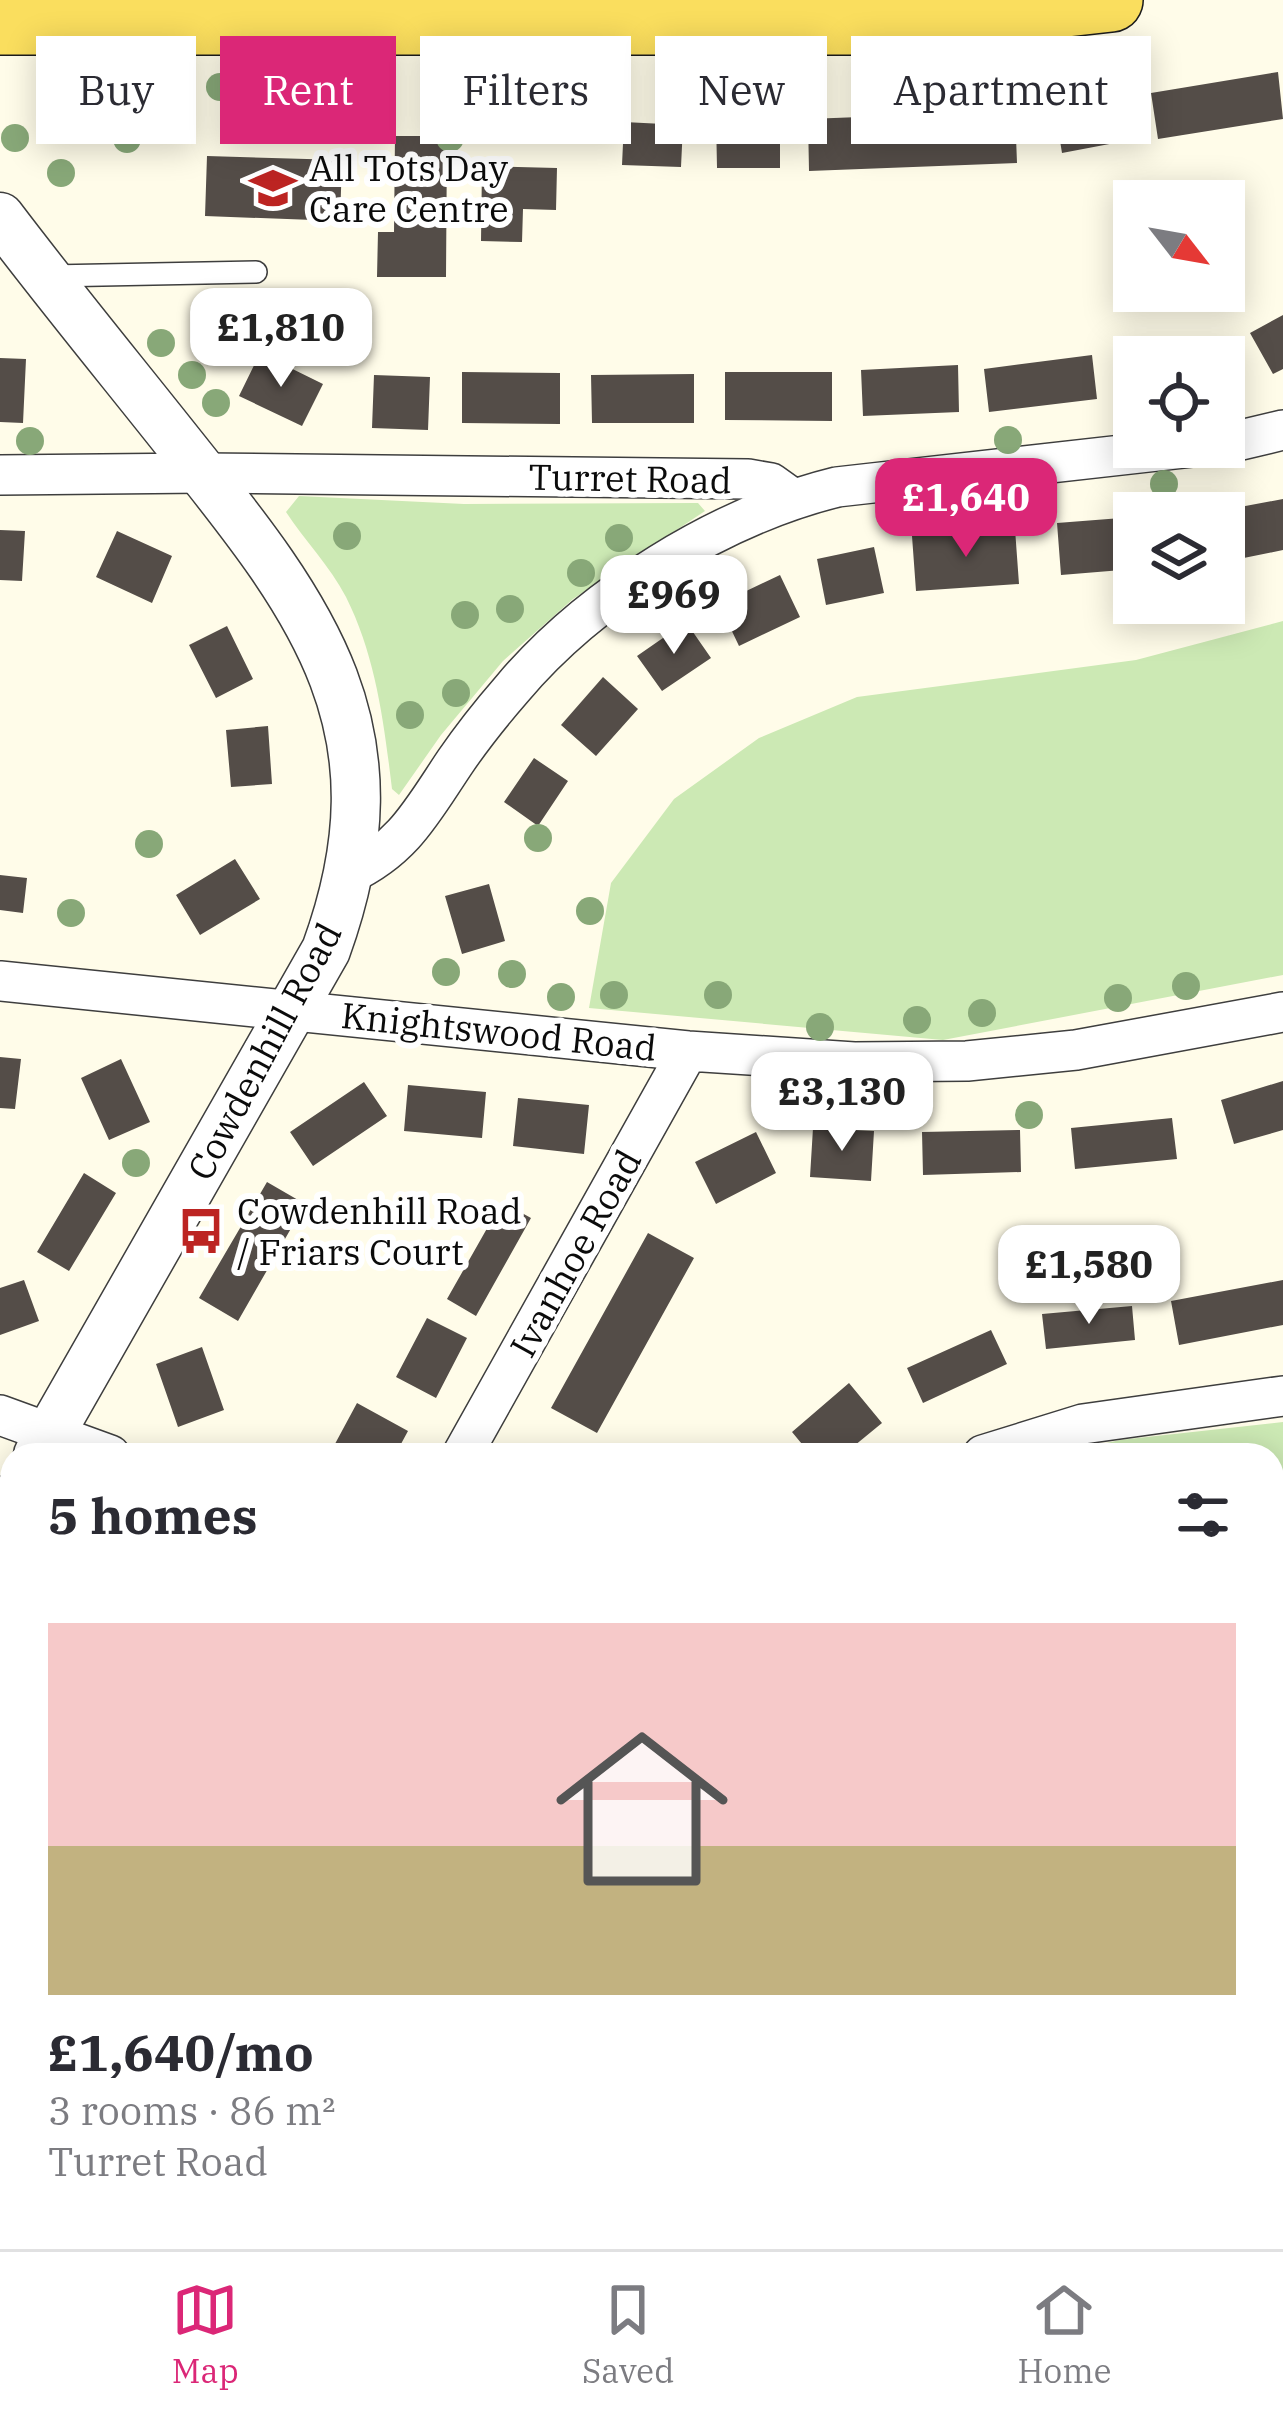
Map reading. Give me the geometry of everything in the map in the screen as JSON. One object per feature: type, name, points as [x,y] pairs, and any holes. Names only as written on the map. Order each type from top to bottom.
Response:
[{"type":"main road","points":[[12,35],[903,23],[1111,0]]},
{"type":"street","name":"Cowdenhill Road","points":[[0,218],[284,577],[310,620],[332,671],[355,771],[357,816],[349,874],[326,950],[45,1443]]},
{"type":"street","points":[[1245,439],[1283,430]]},
{"type":"street","name":"Turret Road","points":[[0,475],[748,479],[771,483],[793,498],[883,481],[1113,456]]},
{"type":"street","points":[[349,874],[394,848],[514,686],[569,632],[652,569],[793,498]]},
{"type":"street","name":"Knightswood Road","points":[[0,981],[688,1052],[854,1061],[967,1061],[1096,1047],[1283,1012]]},
{"type":"street","name":"Ivanhoe Road","points":[[469,1443],[688,1052]]},
{"type":"street","points":[[1022,1443],[1083,1424],[1283,1396]]},
{"type":"street","points":[[0,1415],[42,1443]]},
{"type":"lane","points":[[45,276],[256,272]]},
{"type":"green space","points":[[299,496],[464,504],[698,503],[705,511],[573,599],[503,661],[441,735],[399,795],[392,789],[377,691],[356,620],[333,575],[286,512]]},
{"type":"green space","points":[[1283,621],[1283,975],[943,1040],[589,1008],[611,883],[674,799],[759,738],[857,697],[1136,660]]},
{"type":"green space","points":[[1283,1422],[1283,1443],[1107,1443]]},
{"type":"building","points":[[1278,72],[1283,119],[1158,139],[1151,93]]},
{"type":"building","points":[[851,117],[851,144],[1016,144],[1017,163],[809,171],[808,144],[827,144],[827,118]]},
{"type":"building","points":[[631,122],[655,124],[655,144],[682,144],[681,167],[622,165],[623,144],[631,144]]},
{"type":"building","points":[[396,136],[420,136],[420,144],[447,144],[446,277],[377,277],[378,232],[394,232]]},
{"type":"building","points":[[717,144],[780,144],[780,168],[717,168]]},
{"type":"building","points":[[1061,144],[1109,144],[1062,153]]},
{"type":"building","name":"All Tots Day Care Centre","points":[[207,156],[342,160],[340,221],[205,216]]},
{"type":"building","points":[[482,166],[557,168],[556,210],[523,209],[522,242],[481,241]]},
{"type":"building","points":[[1283,315],[1283,369],[1273,374],[1250,333]]},
{"type":"building","points":[[260,353],[323,384],[302,426],[239,396]]},
{"type":"building","points":[[1092,355],[1097,399],[989,412],[984,369]]},
{"type":"building","points":[[0,358],[26,359],[23,423],[0,422]]},
{"type":"building","points":[[958,365],[959,412],[863,416],[861,370]]},
{"type":"building","points":[[462,372],[560,373],[560,424],[462,423]]},
{"type":"building","points":[[725,372],[832,372],[832,421],[725,420]]},
{"type":"building","points":[[694,374],[694,423],[592,423],[591,375]]},
{"type":"building","points":[[374,375],[430,377],[428,430],[372,428]]},
{"type":"building","points":[[1283,499],[1283,550],[1245,558],[1245,506]]},
{"type":"building","points":[[1113,519],[1113,571],[1061,575],[1057,523]]},
{"type":"building","points":[[1015,529],[1019,584],[916,591],[912,536]]},
{"type":"building","points":[[0,530],[25,531],[22,581],[0,580]]},
{"type":"building","points":[[117,531],[172,556],[152,603],[96,577]]},
{"type":"building","points":[[874,547],[884,593],[826,605],[817,559]]},
{"type":"building","points":[[780,575],[800,617],[739,646],[719,604]]},
{"type":"building","points":[[686,622],[711,658],[662,691],[637,656]]},
{"type":"building","points":[[227,626],[253,679],[216,698],[189,645]]},
{"type":"building","points":[[603,677],[638,709],[596,756],[561,725]]},
{"type":"building","points":[[268,726],[272,784],[231,787],[226,730]]},
{"type":"building","points":[[534,758],[568,781],[538,826],[504,802]]},
{"type":"building","points":[[235,859],[260,899],[200,935],[176,895]]},
{"type":"building","points":[[0,875],[27,878],[23,913],[0,910]]},
{"type":"building","points":[[489,884],[505,941],[462,954],[445,896]]},
{"type":"building","points":[[0,1057],[21,1059],[15,1109],[0,1108]]},
{"type":"building","points":[[121,1059],[150,1122],[109,1140],[81,1078]]},
{"type":"building","points":[[1283,1081],[1283,1130],[1234,1144],[1221,1100]]},
{"type":"building","points":[[364,1082],[387,1116],[313,1166],[290,1132]]},
{"type":"building","points":[[408,1085],[486,1092],[482,1138],[404,1131]]},
{"type":"building","points":[[518,1098],[589,1105],[584,1154],[513,1146]]},
{"type":"building","points":[[1172,1118],[1177,1159],[1075,1169],[1071,1128]]},
{"type":"building","points":[[813,1128],[874,1131],[871,1181],[810,1177]]},
{"type":"building","points":[[1020,1130],[1021,1172],[923,1175],[922,1132]]},
{"type":"building","points":[[756,1132],[776,1173],[716,1204],[695,1162]]},
{"type":"building","points":[[84,1173],[116,1193],[69,1271],[37,1252]]},
{"type":"building","points":[[267,1182],[305,1204],[238,1321],[199,1298]]},
{"type":"building","points":[[502,1202],[531,1218],[476,1316],[447,1299]]},
{"type":"building","points":[[648,1233],[694,1258],[597,1433],[551,1408]]},
{"type":"building","points":[[24,1280],[39,1321],[0,1335],[0,1288]]},
{"type":"building","points":[[1283,1280],[1283,1325],[1179,1345],[1171,1301]]},
{"type":"building","points":[[1132,1306],[1135,1340],[1046,1349],[1042,1314]]},
{"type":"building","points":[[427,1318],[467,1338],[436,1398],[396,1377]]},
{"type":"building","points":[[991,1330],[1007,1364],[923,1403],[907,1368]]},
{"type":"building","points":[[202,1347],[224,1410],[178,1427],[156,1364]]},
{"type":"building","points":[[849,1383],[882,1423],[858,1443],[801,1443],[792,1432]]},
{"type":"building","points":[[357,1403],[408,1431],[402,1443],[335,1443]]},
{"type":"place","name":"All Tots Day Care Centre","points":[[273,188]]},
{"type":"place","name":"Cowdenhill Road / Friars Court","points":[[201,1231]]}]
